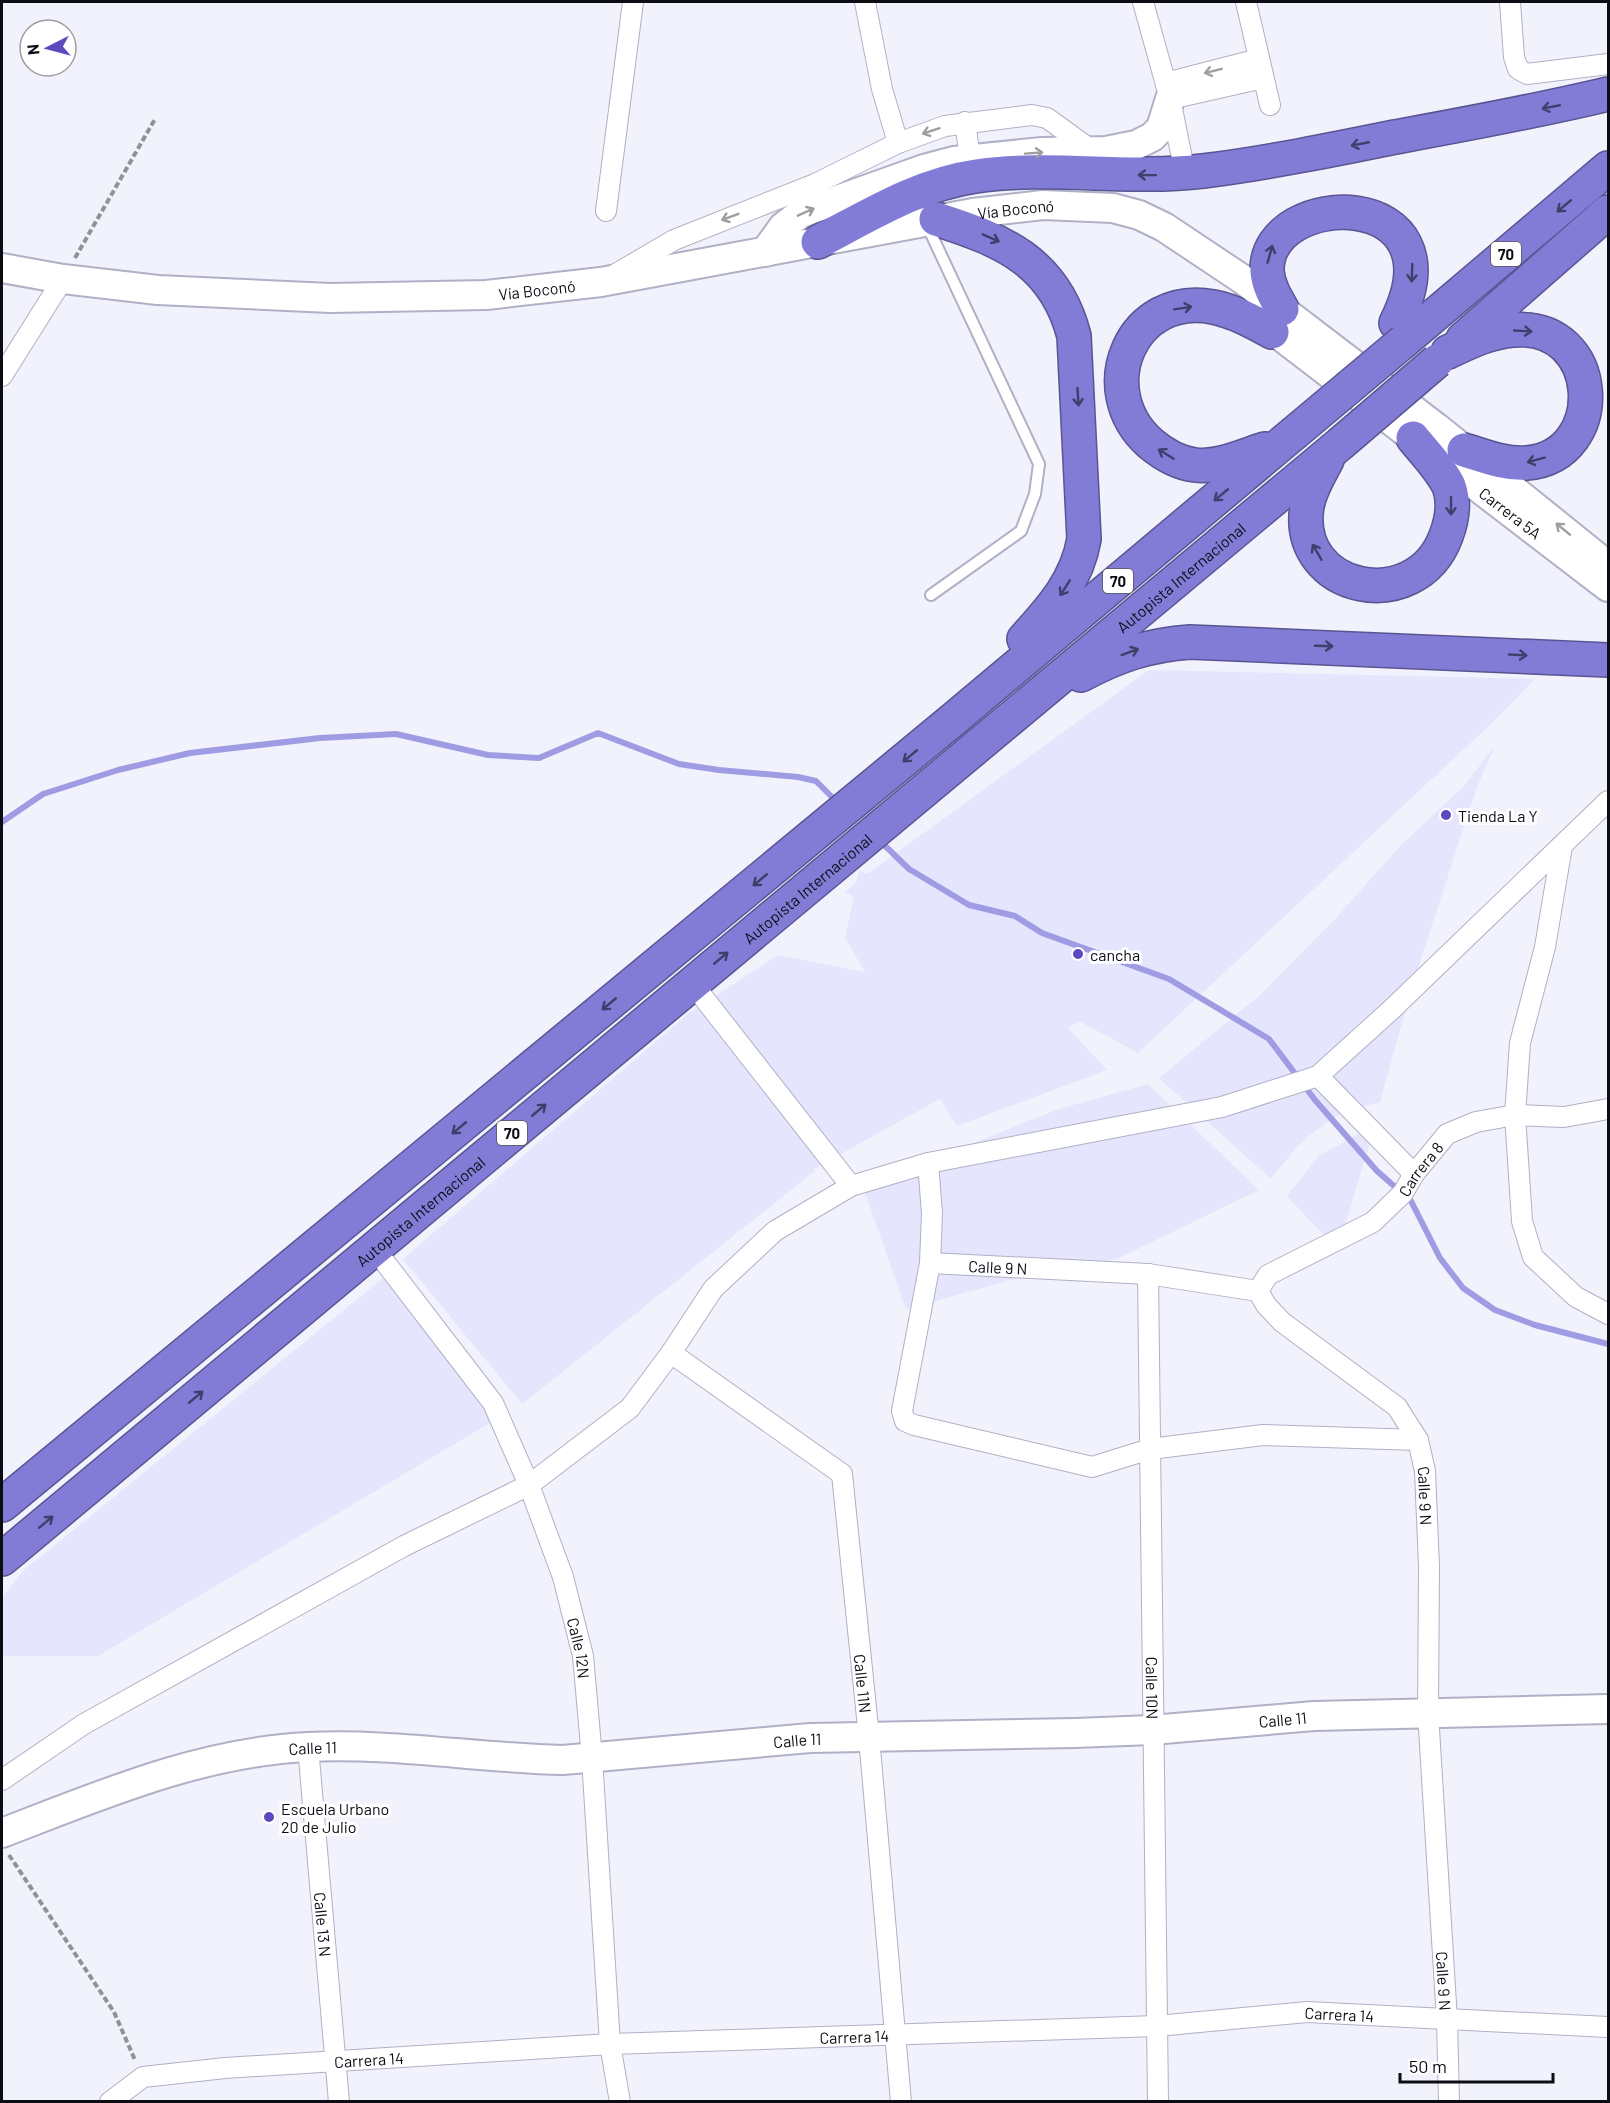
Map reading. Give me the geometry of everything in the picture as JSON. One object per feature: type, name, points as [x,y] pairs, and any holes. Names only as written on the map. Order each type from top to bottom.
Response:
[{"type":"highway","points":[[818,242],[900,200],[947,182],[968,178],[1063,171],[1149,175],[1185,173],[1334,149],[1608,94]]},
{"type":"highway","name":"70","points":[[2,1504],[955,718],[1337,398],[1400,332],[1608,168]]},
{"type":"highway","name":"Autopista Internacional","points":[[2,1559],[1022,707],[1336,448],[1608,212]]},
{"type":"highway","points":[[1287,439],[1224,462],[1199,465],[1184,463],[1162,452],[1139,432],[1129,416],[1121,386],[1125,356],[1137,334],[1152,320],[1169,311],[1188,306],[1212,306],[1236,314],[1277,320],[1267,273],[1270,250],[1278,237],[1289,227],[1327,214],[1359,214],[1390,225],[1404,238],[1409,249],[1412,281],[1400,332]]},
{"type":"highway","points":[[930,219],[991,238],[1023,257],[1047,280],[1067,312],[1076,347],[1084,514],[1082,554],[1065,591],[955,718]]},
{"type":"highway","points":[[1443,357],[1491,334],[1514,330],[1536,332],[1556,339],[1568,349],[1581,364],[1589,382],[1590,404],[1585,424],[1571,443],[1552,456],[1527,463],[1464,450]]},
{"type":"highway","points":[[1336,448],[1312,489],[1308,505],[1307,528],[1312,545],[1325,564],[1345,579],[1366,586],[1392,585],[1414,576],[1435,556],[1445,539],[1452,514],[1449,487],[1413,438]]},
{"type":"highway","points":[[1022,707],[1112,659],[1145,647],[1166,644],[1254,643],[1608,660]]},
{"type":"main road","points":[[765,252],[783,227],[801,213],[924,169],[970,158],[1094,152],[1136,145],[1152,137],[1163,124],[1168,91]]},
{"type":"main road","name":"Vía Boconó","points":[[2,268],[63,279],[158,290],[330,298],[486,295],[601,282],[930,219],[1023,207],[1068,205],[1129,228],[1176,255],[1227,292],[1277,320],[1464,450]]},
{"type":"main road","name":"Vía Boconó","points":[[1277,320],[1413,438]]},
{"type":"main road","name":"Carrera 5A","points":[[1413,438],[1608,587]]},
{"type":"main road","name":"Carrera 5A","points":[[1464,450],[1608,566]]},
{"type":"main road","name":"Calle 11","points":[[4,1843],[190,1765],[237,1755],[308,1747],[410,1749],[523,1759],[592,1758],[768,1741],[1152,1730],[1314,1716],[1608,1709]]},
{"type":"street","points":[[606,211],[633,2]]},
{"type":"street","points":[[865,2],[882,89],[898,143]]},
{"type":"street","points":[[1143,2],[1168,91],[1185,173]]},
{"type":"street","points":[[1246,2],[1270,105]]},
{"type":"street","points":[[1510,2],[1514,57],[1518,69],[1527,74],[1608,64]]},
{"type":"street","points":[[1168,91],[1261,69]]},
{"type":"street","points":[[601,282],[674,240],[815,184],[898,143],[965,122],[1032,116],[1047,118],[1094,152]]},
{"type":"street","points":[[965,122],[970,158]]},
{"type":"street","points":[[2,376],[63,279]]},
{"type":"street","points":[[2,1780],[84,1724],[404,1546],[529,1485],[630,1408],[671,1353],[713,1289],[775,1231],[851,1186],[928,1163],[1222,1107],[1318,1076],[1392,1009],[1608,801]]},
{"type":"street","points":[[1562,846],[1545,947],[1520,1043],[1515,1115],[1522,1221],[1533,1257],[1576,1297],[1608,1314]]},
{"type":"street","points":[[692,983],[851,1186]]},
{"type":"street","points":[[1318,1076],[1414,1174]]},
{"type":"street","name":"Carrera 8","points":[[1258,1291],[1268,1275],[1373,1222],[1403,1194],[1414,1174],[1447,1134],[1476,1122],[1515,1115],[1564,1117],[1608,1109]]},
{"type":"street","points":[[928,1163],[932,1213],[930,1263],[902,1411],[905,1421],[1092,1467],[1150,1449],[1263,1435],[1418,1440]]},
{"type":"street","name":"Calle 12N","points":[[374,1248],[493,1402],[529,1485],[563,1577],[583,1656],[592,1758],[610,2044],[620,2102]]},
{"type":"street","name":"Calle 9 N","points":[[930,1263],[1148,1274],[1258,1291],[1266,1305],[1282,1322],[1397,1407],[1418,1440],[1425,1470],[1429,1567],[1428,1713],[1447,2019],[1449,2102]]},
{"type":"street","name":"Calle 10N","points":[[1148,1274],[1158,2102]]},
{"type":"street","name":"Calle 11N","points":[[671,1353],[842,1474],[869,1737],[901,2102]]},
{"type":"street","name":"Calle 13 N","points":[[308,1747],[339,2102]]},
{"type":"street","name":"Carrera 14","points":[[143,2077],[334,2060],[610,2044],[1157,2026],[1307,2012],[1608,2027]]},
{"type":"street","points":[[110,2102],[143,2077]]},
{"type":"lane","points":[[930,219],[1039,464],[1035,494],[1021,531],[931,595]]},
{"type":"path","points":[[86,239],[155,118]]},
{"type":"path","points":[[4,1843],[114,2012],[143,2077]]},
{"type":"shaded area","points":[[1149,670],[1535,679],[1493,722],[1138,1053],[1079,1021],[1068,1028],[1107,1070],[957,1126],[940,1099],[814,1169],[815,1171],[522,1404],[403,1259],[688,1014],[778,955],[865,972],[845,938],[854,897],[845,892],[856,883],[859,870],[867,874]]},
{"type":"shaded area","points":[[1495,745],[1477,787],[1415,977],[1380,1102],[1340,1114],[1311,1134],[1295,1149],[1271,1179],[1159,1078],[1260,995],[1336,918],[1400,846],[1465,785]]},
{"type":"shaded area","points":[[1148,1084],[1259,1190],[1117,1259],[1044,1271],[906,1309],[863,1187],[1059,1109]]},
{"type":"shaded area","points":[[1375,1125],[1338,1250],[1287,1196],[1319,1156]]},
{"type":"shaded area","points":[[387,1275],[500,1417],[98,1656],[2,1656],[2,1597],[23,1571]]},
{"type":"waterway","points":[[2,822],[43,794],[118,770],[190,753],[320,738],[396,734],[488,755],[539,758],[598,733],[679,764],[816,781],[838,803]]},
{"type":"waterway","points":[[879,840],[909,869],[969,905],[1015,916],[1042,933],[1169,979],[1269,1039],[1315,1100],[1377,1171],[1411,1201],[1440,1258],[1463,1288],[1495,1310],[1535,1325],[1608,1344]]},
{"type":"place","name":"Tienda La Y","points":[[1446,815]]},
{"type":"place","name":"cancha","points":[[1078,954]]},
{"type":"place","name":"Escuela Urbano 20 de Julio","points":[[269,1817]]}]
